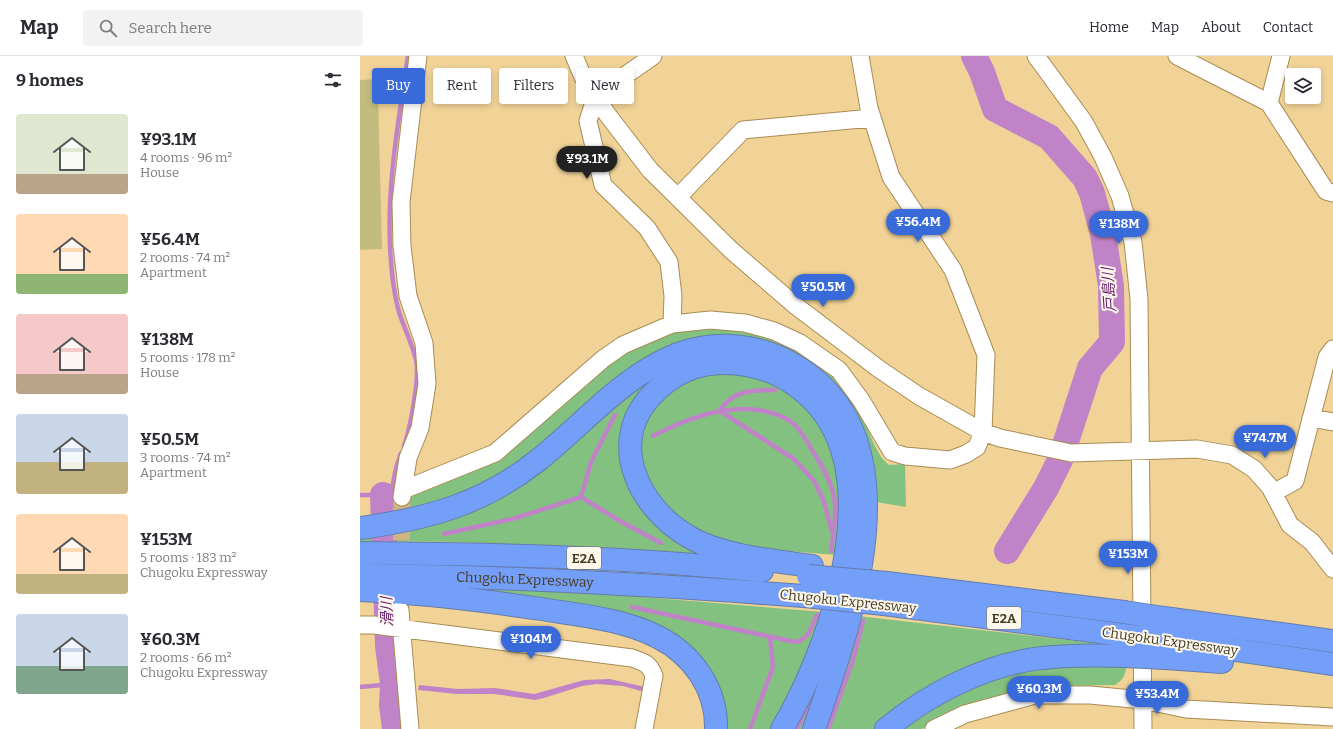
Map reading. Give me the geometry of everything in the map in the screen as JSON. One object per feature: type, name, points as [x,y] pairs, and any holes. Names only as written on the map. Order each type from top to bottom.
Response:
[{"type":"highway","points":[[360,528],[392,524],[448,510],[496,489],[538,461],[615,392],[645,371],[679,354],[714,346],[733,346],[768,352],[802,370],[829,393],[849,423],[856,440],[864,476],[866,512],[863,553],[840,650],[814,729]]},
{"type":"highway","points":[[782,729],[816,662],[828,628],[841,574],[846,546],[849,500],[846,464],[842,448],[828,418],[813,400],[784,378],[763,369],[746,365],[710,364],[695,367],[680,373],[666,382],[644,404],[638,415],[633,430],[632,458],[634,475],[649,503],[662,517],[676,528],[692,538],[704,543],[756,557],[808,579],[886,588]]},
{"type":"highway","name":"Chugoku Expressway","points":[[360,553],[466,554],[704,565],[886,588],[1082,606],[1333,641]]},
{"type":"highway","name":"Chugoku Expressway","points":[[360,575],[463,576],[581,580],[808,579]]},
{"type":"highway","name":"Chugoku Expressway","points":[[886,588],[1122,634],[1166,649],[1333,664]]},
{"type":"highway","points":[[360,590],[442,596],[554,611],[619,624],[657,637],[675,648],[690,660],[700,673],[714,704],[716,729]]},
{"type":"highway","points":[[886,729],[901,717],[952,686],[1005,666],[1032,660],[1059,657],[1126,656],[1166,649],[1333,671]]},
{"type":"street","points":[[418,56],[401,202],[402,246],[408,296],[424,343],[427,384],[420,428],[408,458],[403,494],[495,453],[603,360],[623,345],[672,324],[710,320],[745,323],[774,331],[800,343],[839,370],[861,400],[892,452],[905,456],[950,460],[966,454],[977,447],[983,432],[986,355],[953,270],[891,177],[872,118],[860,56]]},
{"type":"street","points":[[574,56],[581,68]]},
{"type":"street","points":[[634,69],[653,56]]},
{"type":"street","points":[[1036,56],[1084,122],[1103,157],[1120,196],[1133,242],[1139,299],[1143,729]]},
{"type":"street","points":[[1177,56],[1269,103],[1326,190],[1333,193]]},
{"type":"street","points":[[1269,103],[1282,56]]},
{"type":"street","points":[[594,104],[588,122],[603,186],[647,228],[669,262],[673,296],[672,324]]},
{"type":"street","points":[[601,104],[650,170],[731,250],[796,306],[879,369],[919,396],[983,432],[1026,444],[1071,453],[1197,448],[1232,456],[1254,469],[1273,493],[1290,525],[1312,542],[1333,569]]},
{"type":"street","points":[[678,196],[743,130],[872,118]]},
{"type":"street","points":[[1273,493],[1295,480],[1327,357],[1333,349]]},
{"type":"street","points":[[1312,418],[1333,422]]},
{"type":"street","points":[[400,610],[403,629],[410,729]]},
{"type":"street","points":[[360,625],[403,629],[632,658],[646,662],[652,669],[654,676],[644,729]]},
{"type":"street","points":[[934,729],[965,714],[1035,695],[1090,695],[1143,700],[1186,709],[1333,717]]},
{"type":"green space","points":[[704,328],[744,332],[783,344],[802,352],[819,363],[834,376],[849,394],[864,421],[876,449],[884,460],[889,465],[905,464],[906,507],[876,502],[873,466],[864,435],[859,423],[843,397],[824,375],[814,366],[795,357],[723,337],[563,427],[495,481],[407,513],[407,502],[411,497],[489,465],[508,453],[609,364],[634,348],[675,330]]},
{"type":"green space","points":[[661,371],[635,398],[625,423],[622,460],[630,491],[644,513],[674,538],[717,555],[460,542],[360,541],[360,537],[429,526],[479,510],[518,487],[612,407]]},
{"type":"green space","points":[[728,371],[770,381],[801,402],[816,417],[835,456],[841,512],[836,555],[762,548],[726,540],[709,534],[692,526],[674,514],[659,498],[648,480],[642,461],[641,441],[646,422],[657,404],[674,389],[692,378]]},
{"type":"green space","points":[[418,586],[607,594],[823,612],[794,688],[770,729],[727,729],[727,715],[721,691],[715,679],[701,658],[682,640]]},
{"type":"green space","points":[[858,616],[1085,642],[1107,646],[1065,649],[883,722],[875,729],[823,729]]},
{"type":"green space","points":[[826,658],[805,729],[792,729]]},
{"type":"green space","points":[[1068,665],[1126,665],[1124,677],[1115,685],[1047,686],[1022,690],[977,701],[949,712],[922,729],[902,729],[942,703],[973,686],[1015,673]]},
{"type":"shaded area","points":[[610,679],[645,687],[644,692],[623,686],[597,684],[582,686],[535,700],[494,694],[457,694],[418,690],[419,685],[458,689],[495,688],[534,694],[584,680]]},
{"type":"building","points":[[372,79],[372,104],[378,104],[382,249],[360,250],[360,80]]},
{"type":"waterway","points":[[404,446],[414,403],[417,368],[416,360],[395,296],[390,246],[390,198],[394,151],[408,56]]},
{"type":"waterway","name":"戸島川","points":[[974,56],[982,72],[995,109],[1049,137],[1085,178],[1092,193],[1103,234],[1111,286],[1112,342],[1090,368],[1060,460],[1046,488],[1007,551]]},
{"type":"waterway","points":[[720,410],[731,398],[744,392],[775,390]]},
{"type":"waterway","points":[[653,436],[685,421],[719,411],[754,409],[787,419],[795,425],[804,437],[821,464],[832,488],[835,521],[831,551]]},
{"type":"waterway","points":[[720,411],[794,459],[815,482],[824,502],[832,532]]},
{"type":"waterway","points":[[581,497],[591,462],[615,415]]},
{"type":"waterway","points":[[360,495],[383,495],[392,489],[396,468],[401,453]]},
{"type":"waterway","name":"滑川","points":[[383,495],[388,646],[393,684],[392,705],[395,729]]},
{"type":"waterway","points":[[444,534],[516,518],[581,497],[620,521],[661,543]]},
{"type":"waterway","points":[[632,607],[795,642],[800,641],[807,636],[817,615]]},
{"type":"waterway","points":[[828,729],[853,660],[863,621]]},
{"type":"waterway","points":[[750,729],[773,667],[770,638]]},
{"type":"waterway","points":[[797,729],[822,673]]},
{"type":"waterway","points":[[360,687],[393,684]]},
{"type":"tunnel","points":[[401,565],[402,497]]}]
